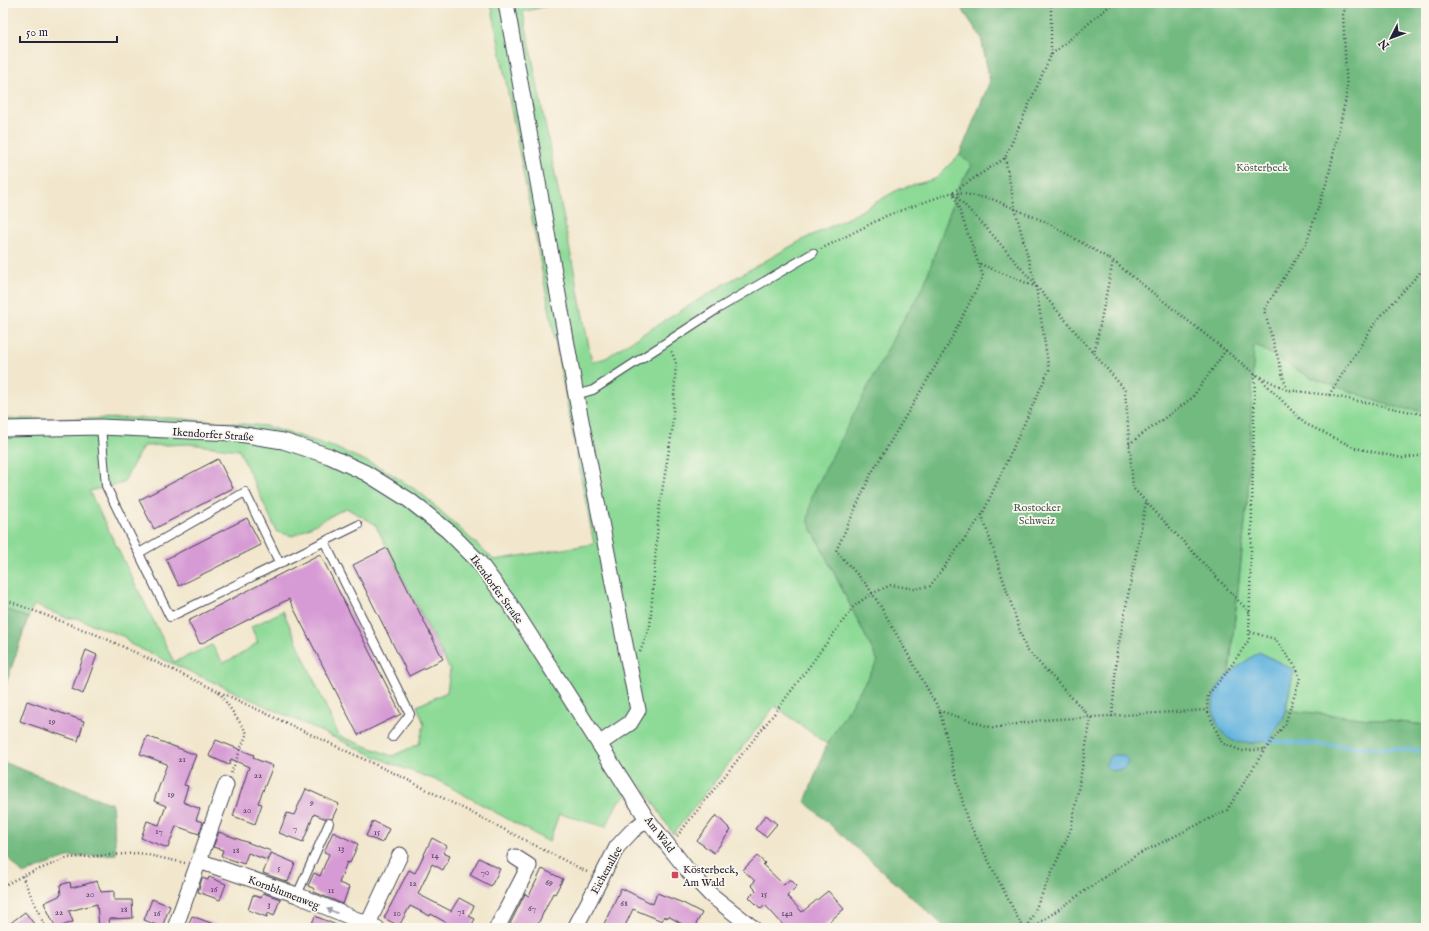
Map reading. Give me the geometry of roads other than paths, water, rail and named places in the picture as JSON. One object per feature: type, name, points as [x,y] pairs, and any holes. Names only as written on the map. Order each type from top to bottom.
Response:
[{"type":"street","points":[[506,3],[576,395],[638,710],[630,723],[600,744]]},
{"type":"street","name":"Ikendorfer Straße","points":[[3,429],[101,427],[233,433],[283,441],[329,456],[366,474],[409,500],[448,531],[480,562],[510,604],[600,744]]},
{"type":"street","name":"Am Wald","points":[[600,744],[647,819],[669,847],[711,895],[753,928]]},
{"type":"street","points":[[175,928],[226,785]]},
{"type":"street","name":"Eichenallee","points":[[575,928],[617,846],[647,819]]},
{"type":"street","name":"Kornblumenweg","points":[[199,861],[297,895],[370,927],[400,854]]},
{"type":"street","points":[[497,928],[529,866],[515,857]]},
{"type":"lane","points":[[576,395],[593,390],[719,308],[813,253]]},
{"type":"lane","points":[[101,427],[106,486],[170,617],[325,543],[358,525]]},
{"type":"lane","points":[[139,553],[245,492],[280,564]]},
{"type":"lane","points":[[325,543],[410,714],[392,737]]},
{"type":"lane","points":[[297,895],[329,823]]},
{"type":"water","points":[[1259,652],[1294,670],[1283,719],[1268,741],[1241,743],[1230,739],[1220,729],[1214,714],[1214,698],[1216,691],[1224,679]]},
{"type":"water","points":[[1111,755],[1123,755],[1129,761],[1124,769],[1111,771],[1105,765]]},
{"type":"waterway","points":[[1268,741],[1426,751]]},
{"type":"place","name":"Kösterbeck, Am Wald","points":[[675,875]]},
{"type":"park label","name":"Kösterbeck","points":[[1262,167]]},
{"type":"park label","name":"Rostocker Schweiz","points":[[1037,513]]}]
